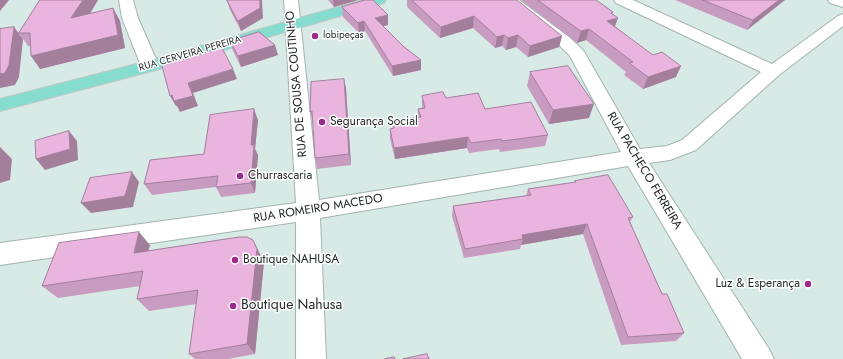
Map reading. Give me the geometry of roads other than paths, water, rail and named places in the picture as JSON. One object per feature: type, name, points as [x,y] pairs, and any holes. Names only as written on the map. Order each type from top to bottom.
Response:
[{"type":"main road","name":"RUA CERVEIRA PEREIRA","points":[[0,105],[150,66],[379,0]]},
{"type":"street","points":[[126,0],[130,18],[150,66]]},
{"type":"street","name":"RUA DE SOUSA COUTINHO","points":[[290,0],[308,211],[311,359]]},
{"type":"street","name":"RUA PACHECO FERREIRA","points":[[510,0],[563,40],[577,54],[634,157],[759,359]]},
{"type":"street","points":[[621,0],[773,71]]},
{"type":"street","points":[[835,0],[843,3]]},
{"type":"street","name":"RUA ROMEIRO MACEDO","points":[[0,254],[308,211],[634,157],[670,154],[689,145],[773,71],[843,19]]},
{"type":"place","name":"lobipeças","points":[[315,36]]},
{"type":"place","name":"Segurança Social","points":[[322,122]]},
{"type":"place","name":"Churrascaria","points":[[240,176]]},
{"type":"place","name":"Boutique NAHUSA","points":[[235,260]]},
{"type":"place","name":"Luz & Esperança","points":[[808,284]]},
{"type":"place","name":"Boutique Nahusa","points":[[233,306]]}]
